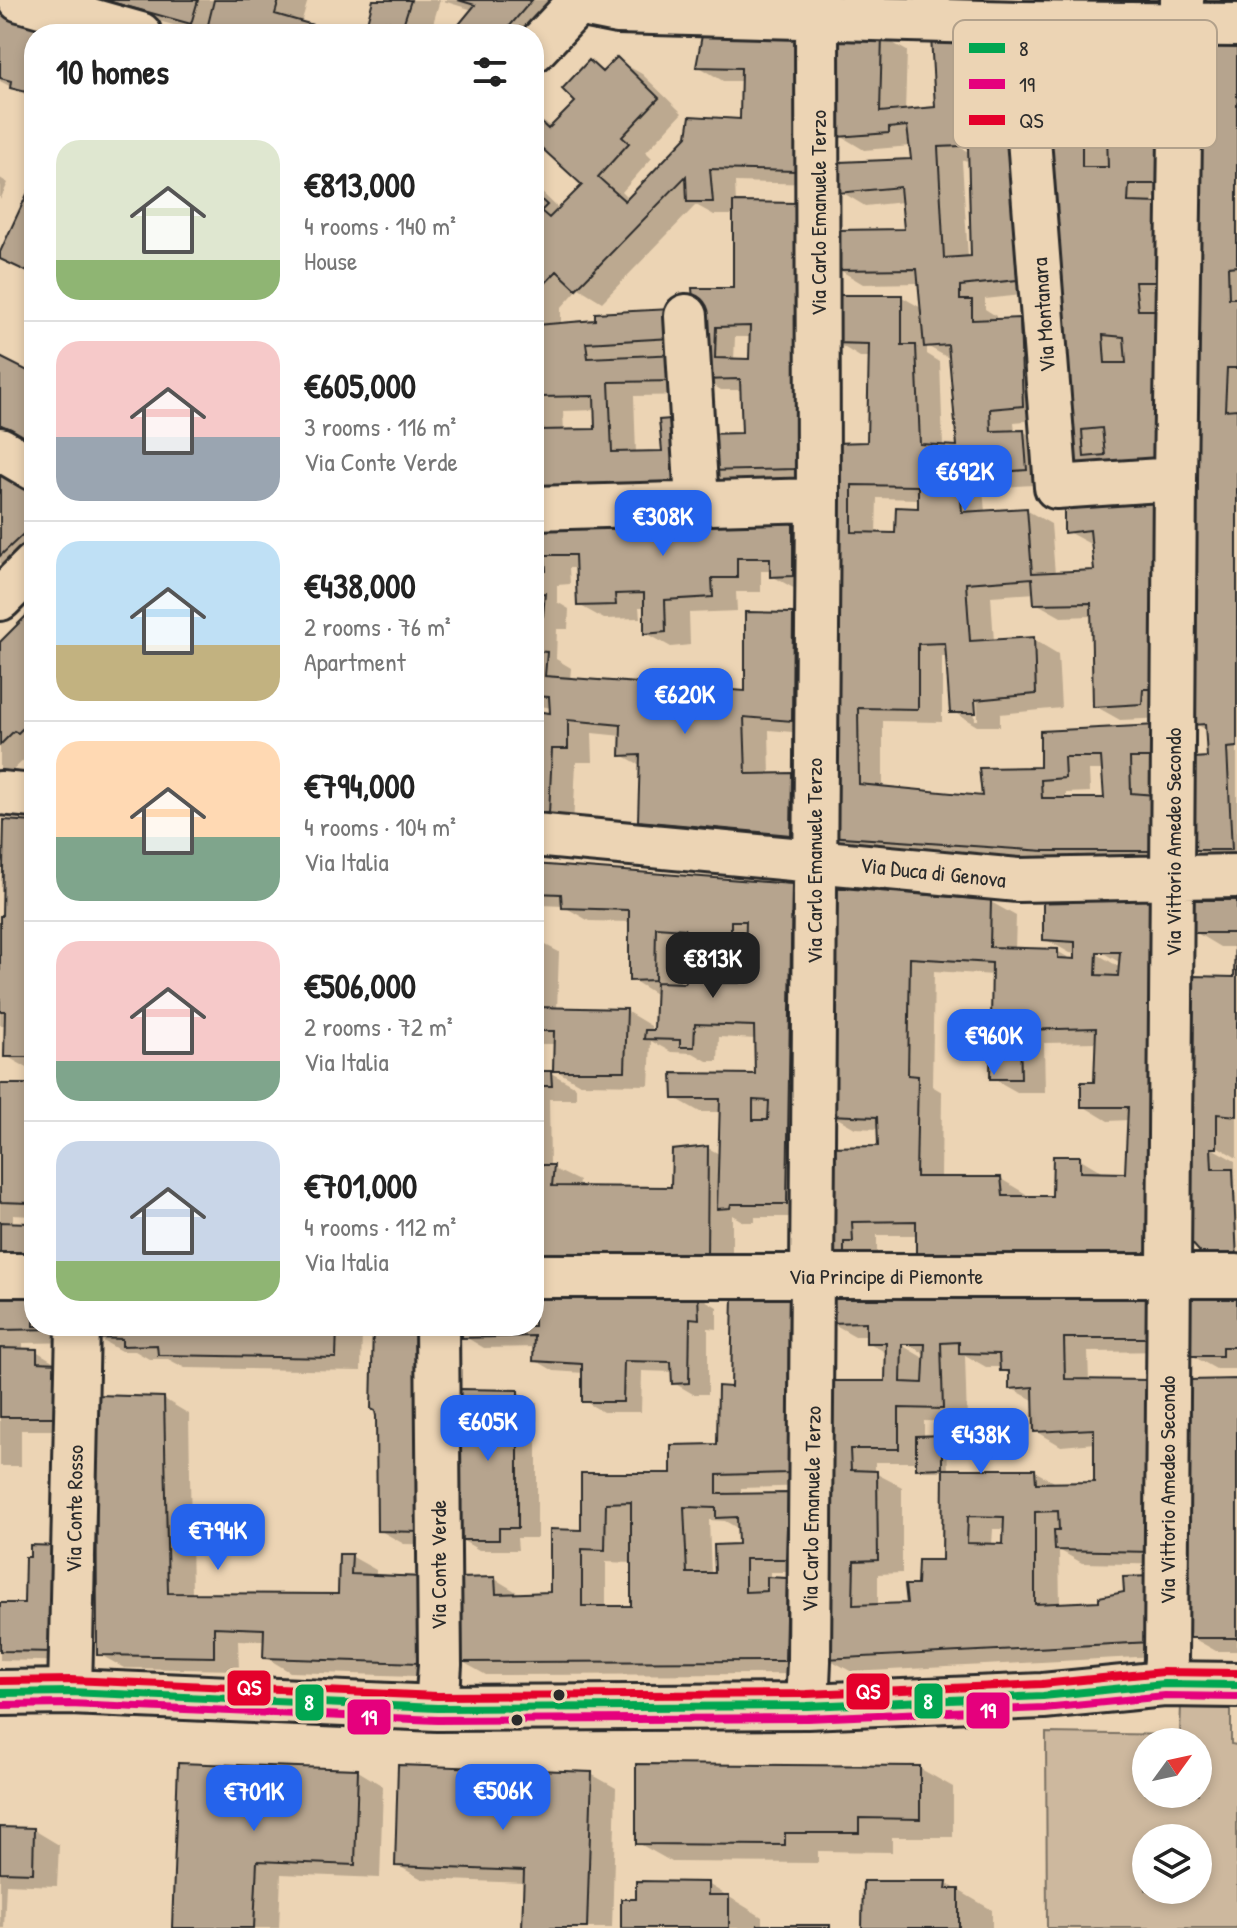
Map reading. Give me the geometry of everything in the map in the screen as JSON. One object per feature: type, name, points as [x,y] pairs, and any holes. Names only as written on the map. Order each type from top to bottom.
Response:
[{"type":"street","points":[[20,0],[105,24]]},
{"type":"street","points":[[544,39],[579,2],[617,12],[953,21]]},
{"type":"street","points":[[1064,20],[1182,12],[1216,20]]},
{"type":"street","name":"Via Carlo Emanuele Terzo","points":[[807,1706],[818,500],[817,16]]},
{"type":"street","points":[[1217,20],[1237,25]]},
{"type":"street","name":"Via Montanara","points":[[1030,148],[1056,487],[1175,479]]},
{"type":"street","name":"Via Vittorio Amedeo Secondo","points":[[1164,1684],[1180,148]]},
{"type":"street","points":[[686,316],[697,503]]},
{"type":"street","points":[[0,449],[24,463]]},
{"type":"street","points":[[544,508],[818,500]]},
{"type":"street","points":[[0,599],[24,575]]},
{"type":"street","points":[[0,793],[24,795]]},
{"type":"street","name":"Via Duca di Genova","points":[[544,836],[1018,880],[1237,876]]},
{"type":"street","points":[[0,1275],[24,1275]]},
{"type":"street","name":"Via Principe di Piemonte","points":[[544,1276],[1237,1276]]},
{"type":"street","name":"Via Conte Rosso","points":[[70,1692],[78,1336]]},
{"type":"street","name":"Via Conte Verde","points":[[437,1336],[440,1665],[437,1708]]},
{"type":"street","points":[[0,1693],[70,1692],[437,1708],[807,1706],[1043,1696],[1164,1684],[1237,1685]]},
{"type":"shaded area","points":[[1231,1702],[1231,1744],[1237,1745],[1237,1928],[1047,1928],[1046,1733],[1132,1734],[1132,1808],[1212,1808],[1212,1728],[1180,1728],[1181,1705]]},
{"type":"building","points":[[104,0],[198,0],[191,24]]},
{"type":"building","points":[[214,0],[279,0],[275,14],[310,24],[208,24]]},
{"type":"building","points":[[373,0],[411,0],[403,24],[386,21],[385,24],[367,24]]},
{"type":"building","points":[[458,0],[532,0],[512,24],[459,24],[475,5]]},
{"type":"building","points":[[973,0],[1068,0],[1068,2]]},
{"type":"building","points":[[1162,0],[1162,4],[1086,2]]},
{"type":"building","points":[[1200,0],[1237,0],[1237,6],[1200,5]]},
{"type":"building","points":[[0,13],[39,24],[24,24],[24,92],[10,88],[11,81],[0,78]]},
{"type":"building","points":[[703,30],[798,33],[797,171],[710,169],[713,202],[687,202],[686,176],[576,289],[557,271],[544,285],[544,214],[549,218],[582,185],[544,150],[544,125],[548,129],[575,102],[562,89],[589,60],[602,72],[617,57],[659,98],[622,137],[629,143],[598,177],[625,201],[687,136],[690,116],[740,119],[741,68],[696,67]]},
{"type":"building","points":[[835,32],[882,35],[880,112],[935,107],[931,36],[953,37],[953,146],[938,147],[944,258],[971,256],[968,148],[1011,148],[1017,280],[960,286],[960,300],[972,300],[972,320],[1020,318],[1023,406],[990,409],[991,431],[1024,430],[1027,470],[959,475],[962,512],[1027,508],[1032,573],[1094,570],[1090,530],[1064,533],[1064,507],[1158,500],[1157,689],[1143,689],[1142,704],[1093,707],[1091,603],[1034,604],[1032,578],[966,583],[970,641],[1034,637],[1036,694],[975,700],[976,713],[950,713],[945,643],[918,644],[918,709],[858,708],[859,784],[982,796],[979,768],[1040,767],[1040,731],[1157,725],[1157,758],[1130,758],[1131,793],[1155,795],[1155,851],[1045,851],[828,836],[834,443],[867,442],[869,344],[833,343],[834,295],[902,295],[902,345],[916,345],[920,444],[957,446],[948,345],[924,347],[917,269],[836,270],[837,230],[904,229],[900,187],[838,193],[839,162],[911,159],[907,126],[889,128],[889,133],[837,137]],"holes":[[[852,485],[918,486],[918,508],[896,507],[895,533],[852,532]],[[1064,757],[1101,757],[1104,798],[1042,798],[1041,780],[1065,778]]]},
{"type":"building","points":[[1217,42],[1237,43],[1237,266],[1228,267],[1229,298],[1237,298],[1237,368],[1227,368],[1225,410],[1237,409],[1237,747],[1227,748],[1232,850],[1193,850],[1194,758],[1207,757],[1205,724],[1193,725],[1200,148],[1217,148]]},
{"type":"building","points":[[1048,148],[1082,148],[1082,167],[1108,167],[1107,148],[1162,148],[1162,184],[1129,184],[1128,202],[1160,203],[1160,282],[1135,282],[1138,310],[1160,310],[1160,463],[1064,468]],"holes":[[[1103,335],[1124,337],[1126,363],[1105,363]],[[1102,428],[1105,455],[1084,457],[1082,430]]]},
{"type":"building","points":[[24,201],[24,270],[0,259],[0,252]]},
{"type":"building","points":[[733,202],[798,203],[795,469],[705,471],[702,434],[742,433],[740,379],[700,380],[692,288],[733,288]],"holes":[[[750,326],[749,359],[715,358],[716,327]]]},
{"type":"building","points":[[671,309],[672,338],[586,343],[588,358],[679,354],[680,381],[609,382],[612,452],[662,451],[659,420],[683,418],[688,488],[544,491],[544,430],[595,429],[594,396],[544,397],[544,324],[595,320],[595,313]]},
{"type":"building","points":[[0,357],[24,369],[24,437],[0,424]]},
{"type":"building","points":[[0,458],[24,471],[24,533],[0,556]]},
{"type":"building","points":[[793,518],[793,576],[770,577],[770,558],[737,558],[737,578],[712,578],[713,597],[665,600],[666,632],[644,634],[644,593],[615,594],[616,605],[577,606],[575,555],[545,555],[544,571],[544,527]]},
{"type":"building","points":[[745,612],[793,613],[792,721],[744,717],[746,774],[792,773],[791,835],[638,821],[640,755],[620,756],[621,725],[568,720],[568,749],[552,749],[549,814],[544,814],[544,712],[550,713],[549,697],[544,697],[544,652],[547,652],[545,676],[745,691]]},
{"type":"building","points":[[24,618],[24,727],[18,733],[14,731],[0,745],[0,642]]},
{"type":"building","points":[[4,820],[24,821],[24,1057],[4,1057],[5,1011],[0,1011]]},
{"type":"building","points":[[544,865],[792,884],[787,1204],[731,1204],[730,1208],[717,1209],[720,1099],[673,1099],[672,1073],[755,1074],[754,1026],[695,1024],[694,1047],[680,1047],[680,1040],[644,1039],[645,1030],[654,1030],[656,982],[685,983],[685,929],[656,927],[655,980],[629,981],[629,910],[562,908],[561,894],[544,893]],"holes":[[[731,921],[746,921],[745,959],[739,959],[739,983],[710,983],[710,941],[731,941]],[[753,1100],[769,1101],[768,1120],[753,1120]]]},
{"type":"building","points":[[829,887],[991,900],[990,947],[1058,949],[1058,958],[1075,959],[1075,942],[1043,940],[1043,900],[1156,899],[1153,1260],[916,1256],[916,1221],[852,1222],[853,1242],[844,1242],[844,1256],[827,1256],[827,1147],[878,1146],[877,1117],[828,1115]],"holes":[[[1097,952],[1120,952],[1118,976],[1096,975]],[[910,958],[992,963],[990,1079],[1021,1079],[1020,1030],[1096,1028],[1094,1082],[1081,1082],[1081,1107],[1128,1107],[1125,1173],[1080,1172],[1080,1156],[1053,1156],[1052,1196],[1003,1196],[1001,1177],[916,1177],[918,1076],[908,1075]]]},
{"type":"building","points":[[1193,900],[1237,900],[1237,1116],[1217,1114],[1217,1148],[1211,1148],[1212,1169],[1233,1169],[1237,1261],[1208,1261],[1190,1241],[1193,976],[1234,977],[1235,933],[1193,933]]},
{"type":"building","points":[[544,1007],[627,1009],[625,1071],[553,1071],[554,1031],[544,1031]]},
{"type":"building","points":[[544,1071],[551,1071],[552,1086],[544,1086]]},
{"type":"building","points":[[0,1084],[24,1084],[24,1203],[0,1202]]},
{"type":"building","points":[[708,1146],[707,1257],[544,1254],[544,1165],[554,1165],[552,1186],[671,1187],[672,1150]]},
{"type":"building","points":[[0,1222],[24,1223],[24,1253],[0,1253]]},
{"type":"building","points":[[0,1292],[24,1292],[24,1330],[0,1330]]},
{"type":"building","points":[[544,1292],[698,1294],[699,1319],[690,1318],[689,1383],[672,1384],[671,1362],[624,1361],[623,1402],[582,1402],[582,1364],[533,1361],[534,1336],[544,1336]]},
{"type":"building","points":[[789,1294],[788,1473],[717,1475],[717,1494],[788,1493],[786,1559],[745,1559],[745,1592],[767,1591],[767,1577],[787,1578],[785,1661],[459,1662],[458,1578],[495,1577],[496,1594],[550,1592],[550,1529],[581,1530],[581,1473],[671,1473],[671,1445],[717,1444],[718,1386],[731,1387],[733,1295]],"holes":[[[631,1502],[631,1606],[582,1606],[582,1549],[605,1550],[606,1503]],[[684,1507],[716,1508],[716,1518],[737,1517],[738,1544],[714,1545],[715,1573],[687,1573]]]},
{"type":"building","points":[[827,1296],[1152,1297],[1151,1338],[1064,1338],[1065,1379],[1151,1380],[1152,1552],[1055,1550],[1054,1530],[1059,1530],[1058,1511],[1035,1512],[1035,1604],[1099,1601],[1099,1597],[1124,1592],[1123,1577],[1152,1576],[1151,1642],[825,1659],[825,1381],[885,1381],[886,1343],[866,1343],[866,1322],[828,1323]],"holes":[[[959,1342],[959,1353],[999,1354],[1000,1371],[1009,1371],[1009,1389],[1033,1387],[1034,1432],[1094,1429],[1094,1482],[1036,1483],[1035,1469],[943,1469],[942,1560],[918,1560],[917,1585],[905,1585],[907,1603],[853,1605],[854,1561],[878,1560],[877,1471],[851,1470],[850,1449],[899,1449],[899,1408],[943,1409],[941,1343]],[[902,1344],[925,1344],[923,1383],[901,1382]],[[968,1516],[1004,1517],[1003,1544],[967,1543]]]},
{"type":"building","points":[[1189,1297],[1237,1297],[1237,1347],[1222,1347],[1222,1356],[1189,1356]]},
{"type":"building","points":[[337,1336],[336,1358],[158,1355],[157,1345],[122,1346],[122,1339],[94,1338]]},
{"type":"building","points":[[373,1336],[424,1336],[422,1532],[377,1531],[376,1416],[371,1409]]},
{"type":"building","points":[[462,1336],[534,1336],[462,1338]]},
{"type":"building","points":[[0,1348],[37,1349],[37,1362],[59,1363],[59,1417],[0,1417]]},
{"type":"building","points":[[1237,1379],[1237,1638],[1189,1638],[1188,1380]]},
{"type":"building","points":[[459,1389],[518,1390],[518,1528],[499,1528],[499,1540],[458,1540]]},
{"type":"building","points":[[96,1395],[164,1397],[168,1593],[338,1594],[339,1554],[352,1554],[351,1574],[423,1577],[420,1663],[263,1658],[264,1629],[214,1627],[214,1657],[97,1655]]},
{"type":"building","points":[[942,1435],[942,1468],[916,1469],[916,1436]]},
{"type":"building","points":[[30,1545],[60,1546],[57,1652],[0,1651],[0,1603],[24,1603],[25,1557],[30,1557]]},
{"type":"building","points":[[178,1763],[358,1769],[355,1865],[257,1861],[254,1928],[172,1928]]},
{"type":"building","points":[[636,1764],[920,1766],[920,1819],[859,1818],[859,1833],[785,1833],[785,1845],[636,1844]]},
{"type":"building","points":[[398,1765],[592,1772],[587,1928],[522,1928],[524,1871],[395,1866]]},
{"type":"building","points":[[0,1827],[34,1828],[33,1873],[0,1872]]},
{"type":"building","points":[[636,1881],[708,1882],[708,1895],[729,1895],[729,1928],[621,1928],[621,1899],[636,1899]]},
{"type":"building","points":[[863,1881],[947,1881],[946,1889],[959,1889],[959,1928],[862,1928]]},
{"type":"building","points":[[758,1925],[830,1925],[830,1928],[757,1928]]},
{"type":"transit line","name":"QS","points":[[0,1681],[71,1680],[437,1696],[807,1694],[1042,1684],[1163,1672],[1237,1673]]},
{"type":"transit line","name":"8","points":[[0,1693],[70,1692],[437,1708],[807,1706],[1043,1696],[1164,1684],[1237,1685]]},
{"type":"transit line","name":"19","points":[[0,1705],[70,1704],[437,1720],[807,1718],[1044,1708],[1165,1696],[1237,1697]]}]
